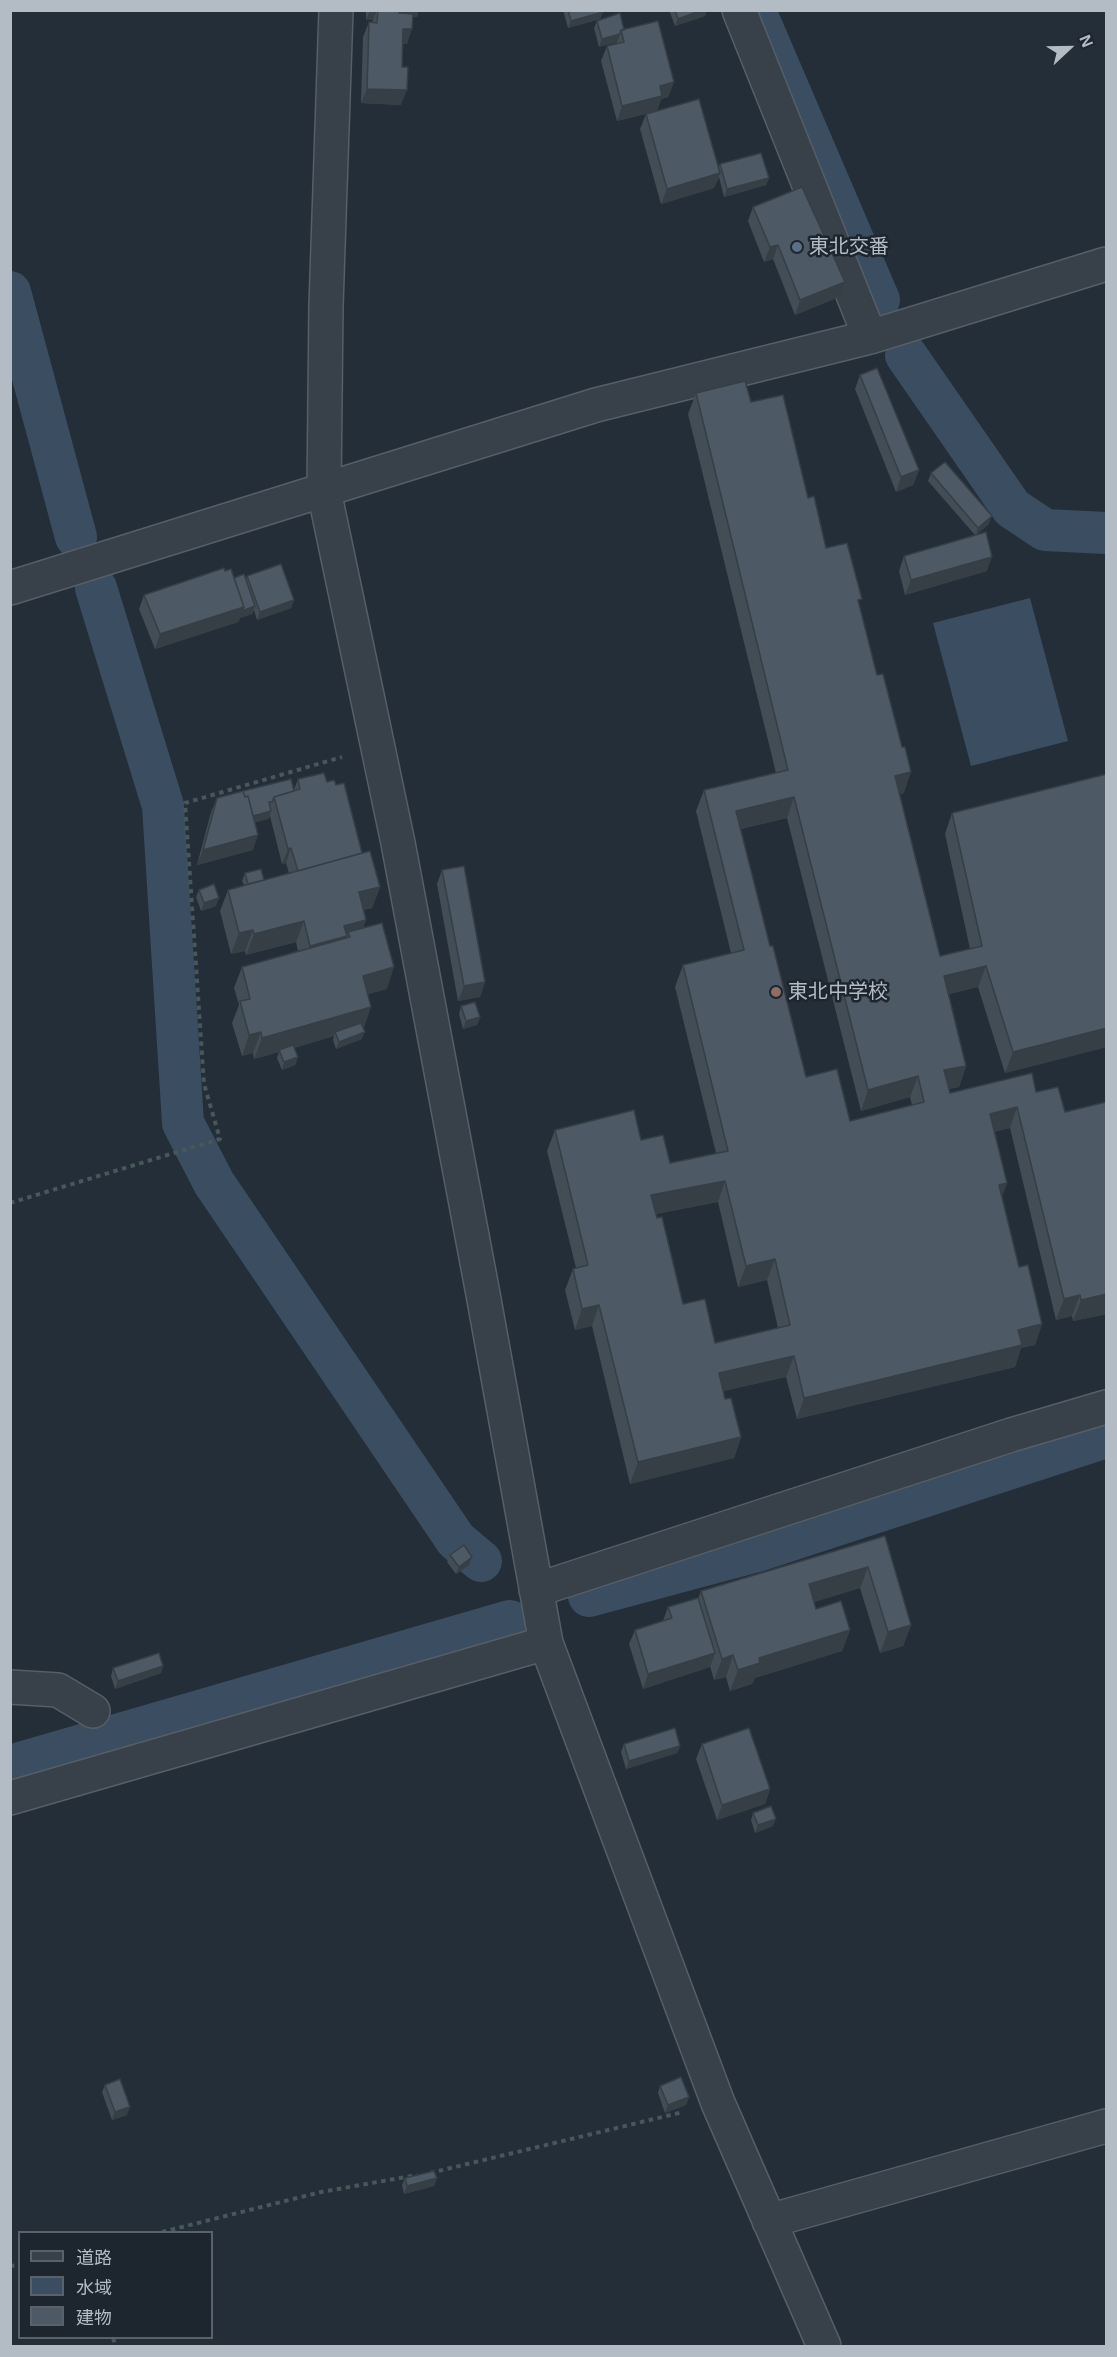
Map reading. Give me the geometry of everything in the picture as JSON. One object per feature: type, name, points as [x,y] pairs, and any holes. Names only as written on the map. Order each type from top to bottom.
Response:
[{"type":"street","points":[[336,10],[326,306],[324,491],[400,855],[546,1643],[718,2103],[824,2346]]},
{"type":"street","points":[[739,10],[870,337]]},
{"type":"street","points":[[10,588],[596,405],[870,337],[1107,264]]},
{"type":"street","points":[[536,1590],[1011,1435],[1107,1407]]},
{"type":"street","points":[[10,1798],[546,1643]]},
{"type":"street","points":[[10,1687],[58,1690],[93,1711]]},
{"type":"street","points":[[769,2221],[1107,2126]]},
{"type":"path","points":[[10,1203],[220,1139],[204,1084],[185,803],[378,746]]},
{"type":"path","points":[[429,2173],[718,2103]]},
{"type":"path","points":[[166,2231],[321,2192],[418,2175]]},
{"type":"water","points":[[1030,598],[1068,741],[971,766],[933,623]]},
{"type":"building","points":[[378,10],[400,10],[399,13],[413,14],[412,29],[403,29],[402,67],[408,67],[407,90],[367,89],[369,22],[377,23]]},
{"type":"building","points":[[568,10],[603,10],[603,12],[571,21]]},
{"type":"building","points":[[675,10],[702,10],[678,19]]},
{"type":"building","points":[[620,13],[624,30],[621,30],[620,34],[602,39],[597,21]]},
{"type":"building","points":[[658,21],[674,82],[660,86],[662,96],[622,106],[607,46],[624,42],[621,30]]},
{"type":"building","points":[[699,99],[720,173],[667,189],[646,114]]},
{"type":"building","points":[[761,153],[769,178],[727,189],[720,164]]},
{"type":"building","points":[[802,187],[845,282],[800,300],[778,245],[770,247],[753,207]]},
{"type":"building","points":[[877,368],[919,470],[901,477],[860,375]]},
{"type":"building","points":[[745,381],[751,402],[783,395],[808,498],[814,496],[826,548],[847,543],[862,599],[858,600],[877,675],[883,674],[902,747],[905,747],[911,772],[895,776],[940,956],[982,946],[952,813],[1107,774],[1107,1028],[1013,1052],[986,966],[944,976],[966,1066],[944,1070],[950,1093],[1032,1073],[1036,1092],[1058,1087],[1065,1112],[1106,1102],[1107,1294],[1081,1300],[1080,1295],[1064,1299],[1017,1107],[990,1114],[1007,1183],[999,1185],[1019,1267],[1028,1265],[1042,1324],[1018,1330],[1022,1345],[804,1398],[794,1356],[719,1373],[725,1399],[731,1398],[741,1437],[638,1462],[599,1305],[582,1309],[573,1269],[588,1265],[555,1130],[634,1110],[641,1140],[663,1135],[670,1163],[728,1151],[683,965],[744,950],[704,790],[788,770],[696,393]],"holes":[[[794,797],[868,1090],[918,1076],[924,1102],[850,1121],[837,1069],[806,1077],[736,811]],[[725,1181],[746,1266],[775,1259],[790,1325],[715,1343],[705,1299],[683,1304],[662,1217],[657,1218],[651,1195]]]},
{"type":"building","points":[[945,462],[992,516],[978,528],[931,473]]},
{"type":"building","points":[[986,532],[992,557],[911,580],[904,556]]},
{"type":"building","points":[[281,564],[294,600],[260,612],[247,576]]},
{"type":"building","points":[[224,568],[225,571],[231,569],[244,607],[160,634],[144,595]]},
{"type":"building","points":[[244,574],[255,606],[242,611],[244,607],[234,578]]},
{"type":"building","points":[[324,773],[327,782],[334,780],[336,785],[344,783],[362,853],[298,871],[291,848],[288,849],[274,797],[300,789],[298,779]]},
{"type":"building","points":[[291,779],[294,791],[274,797],[272,802],[269,802],[271,811],[253,816],[248,796],[245,797],[243,791]]},
{"type":"building","points":[[243,791],[245,797],[248,796],[258,835],[203,850],[217,798]]},
{"type":"building","points":[[370,851],[380,887],[359,892],[366,920],[344,926],[347,936],[310,946],[304,921],[254,934],[253,930],[239,933],[228,890]]},
{"type":"building","points":[[464,866],[485,982],[464,986],[442,870]]},
{"type":"building","points":[[261,869],[264,880],[248,884],[245,873]]},
{"type":"building","points":[[214,884],[219,898],[204,903],[199,890]]},
{"type":"building","points":[[382,923],[394,967],[363,976],[371,1007],[262,1038],[261,1032],[249,1035],[240,1001],[250,999],[242,967],[350,937],[348,932]]},
{"type":"building","points":[[475,1002],[480,1017],[466,1021],[461,1006]]},
{"type":"building","points":[[361,1023],[365,1032],[339,1042],[335,1032]]},
{"type":"building","points":[[293,1045],[298,1057],[284,1062],[279,1050]]},
{"type":"building","points":[[885,1536],[911,1625],[888,1632],[868,1567],[809,1584],[816,1609],[841,1601],[850,1630],[759,1658],[760,1663],[738,1670],[733,1655],[722,1659],[701,1591]]},
{"type":"building","points":[[464,1545],[472,1557],[459,1567],[450,1555]]},
{"type":"building","points":[[698,1598],[715,1653],[648,1674],[635,1630],[672,1618],[668,1607]]},
{"type":"building","points":[[159,1653],[163,1666],[118,1681],[113,1668]]},
{"type":"building","points":[[675,1728],[680,1746],[629,1761],[624,1744]]},
{"type":"building","points":[[749,1728],[770,1789],[722,1805],[702,1744]]},
{"type":"building","points":[[771,1806],[776,1819],[758,1825],[753,1813]]},
{"type":"building","points":[[681,2077],[689,2097],[668,2105],[660,2086]]},
{"type":"building","points":[[120,2079],[130,2107],[115,2112],[105,2085]]},
{"type":"building","points":[[434,2171],[437,2178],[407,2186],[405,2178]]},
{"type":"waterway","points":[[759,20],[879,300]]},
{"type":"waterway","points":[[10,292],[76,537]]},
{"type":"waterway","points":[[906,355],[1012,508],[1045,530],[1106,533]]},
{"type":"waterway","points":[[96,588],[163,806],[183,1123],[214,1183],[456,1540],[481,1561]]},
{"type":"waterway","points":[[589,1596],[757,1551],[1106,1437]]},
{"type":"waterway","points":[[10,1766],[510,1621]]},
{"type":"place","name":"東北交番","points":[[797,247]]},
{"type":"place","name":"東北中学校","points":[[776,992]]}]
